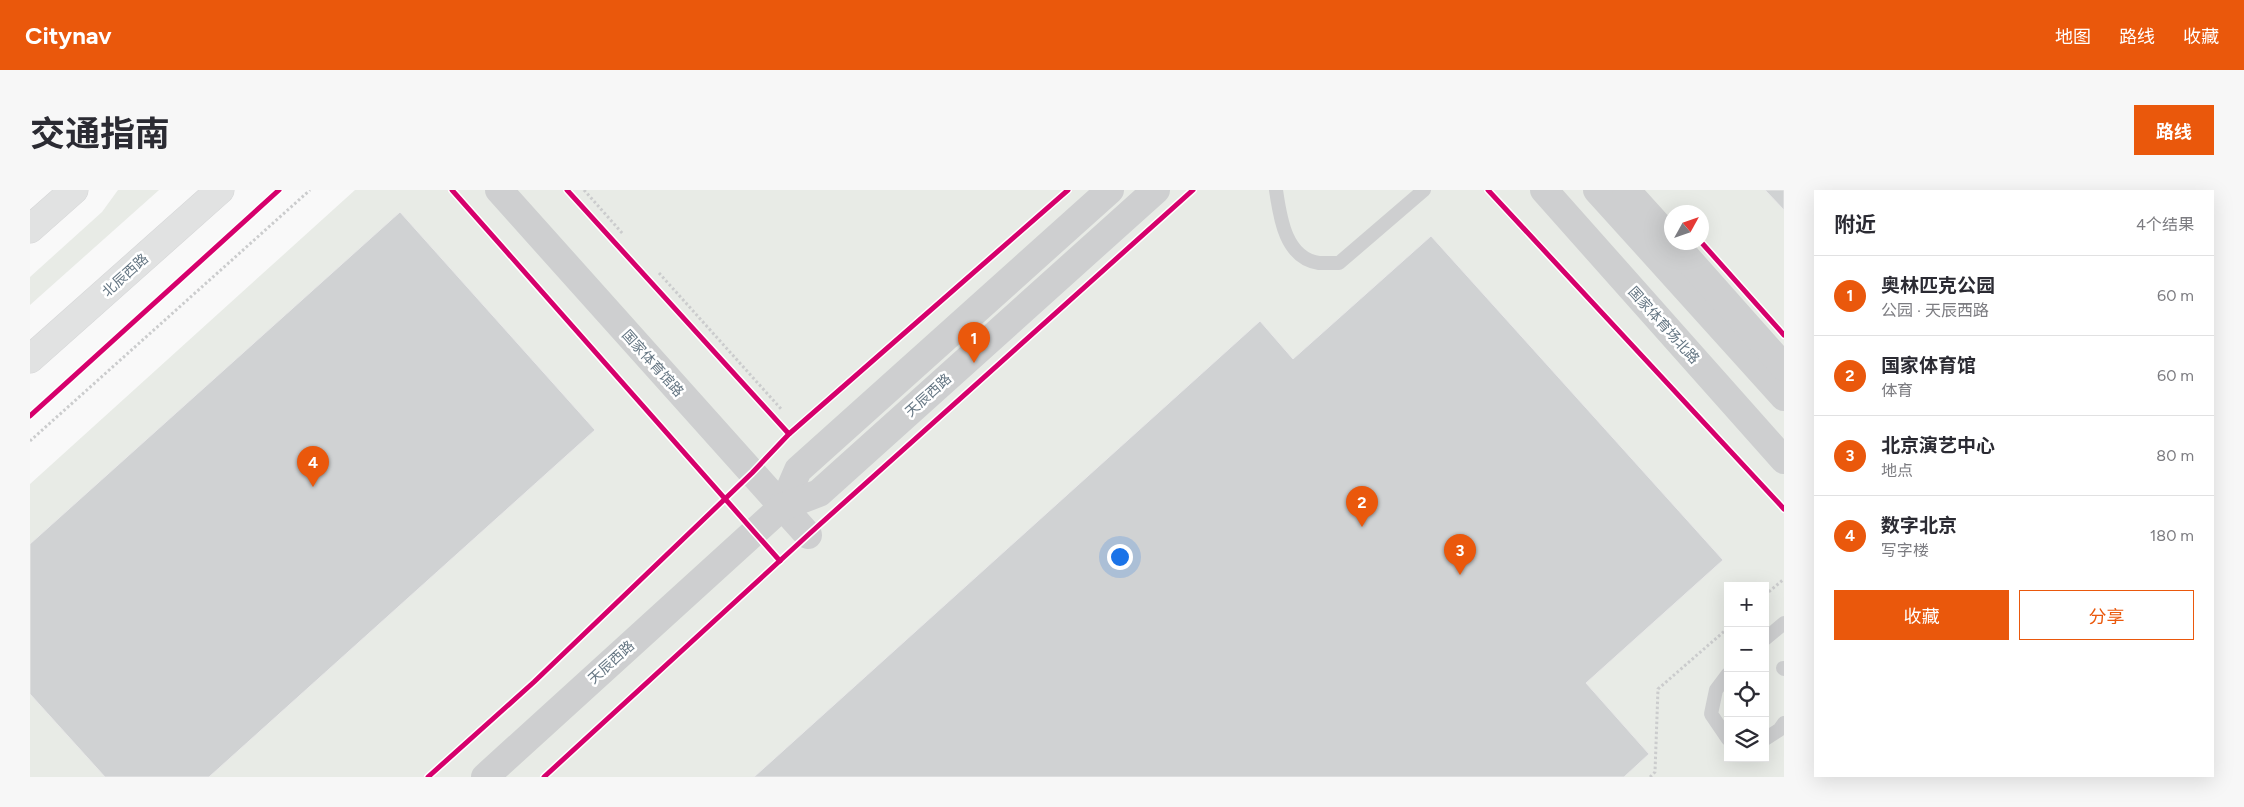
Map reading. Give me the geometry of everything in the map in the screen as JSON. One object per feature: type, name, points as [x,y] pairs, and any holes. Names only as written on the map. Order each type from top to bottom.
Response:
[{"type":"main road","points":[[30,229],[74,190]]},
{"type":"main road","name":"北辰西路","points":[[30,360],[220,190]]},
{"type":"street","name":"国家体育馆路","points":[[499,190],[808,536]]},
{"type":"street","name":"天辰西路","points":[[782,508],[798,470],[1110,190]]},
{"type":"street","name":"天辰西路","points":[[485,777],[782,508],[819,492],[1156,190]]},
{"type":"street","name":"国家体育场北路","points":[[1544,190],[1784,460]]},
{"type":"street","points":[[1597,190],[1784,397]]},
{"type":"street","points":[[1626,190],[1664,233]]},
{"type":"street","points":[[1679,250],[1784,367]]},
{"type":"lane","points":[[1276,190],[1285,236],[1298,253],[1318,263],[1339,263],[1424,190]]},
{"type":"lane","points":[[1769,636],[1784,623]]},
{"type":"lane","points":[[1724,679],[1716,690],[1711,714],[1724,733]]},
{"type":"lane","points":[[1769,736],[1779,730],[1784,723]]},
{"type":"path","points":[[30,441],[310,190]]},
{"type":"path","points":[[584,190],[623,234]]},
{"type":"path","points":[[659,273],[782,410]]},
{"type":"path","points":[[1769,592],[1784,579]]},
{"type":"path","points":[[1650,777],[1655,772],[1658,689],[1724,631]]},
{"type":"shaded area","points":[[118,190],[159,190],[30,305],[30,277],[102,212]]},
{"type":"shaded area","points":[[355,190],[1784,190],[1784,777],[30,777],[30,484]]},
{"type":"building","points":[[1765,190],[1784,190],[1784,210]]},
{"type":"building","points":[[400,212],[595,430],[209,777],[105,777],[30,694],[30,544]]},
{"type":"building","points":[[1431,236],[1723,560],[1586,683],[1649,754],[1624,777],[754,777],[1260,321],[1293,359]]},
{"type":"cycle path","points":[[30,416],[279,190]]},
{"type":"cycle path","points":[[452,190],[780,561]]},
{"type":"cycle path","points":[[567,190],[789,434]]},
{"type":"cycle path","points":[[428,777],[534,682],[752,473],[789,434],[1068,190]]},
{"type":"cycle path","points":[[544,777],[808,535],[1193,190]]},
{"type":"cycle path","points":[[1488,190],[1784,509]]},
{"type":"cycle path","points":[[1708,250],[1784,335]]},
{"type":"place","name":"奥林匹克公园","points":[[974,363]]},
{"type":"place","name":"数字北京","points":[[313,487]]},
{"type":"place","name":"国家体育馆","points":[[1362,527]]},
{"type":"place","name":"北京演艺中心","points":[[1460,575]]}]
